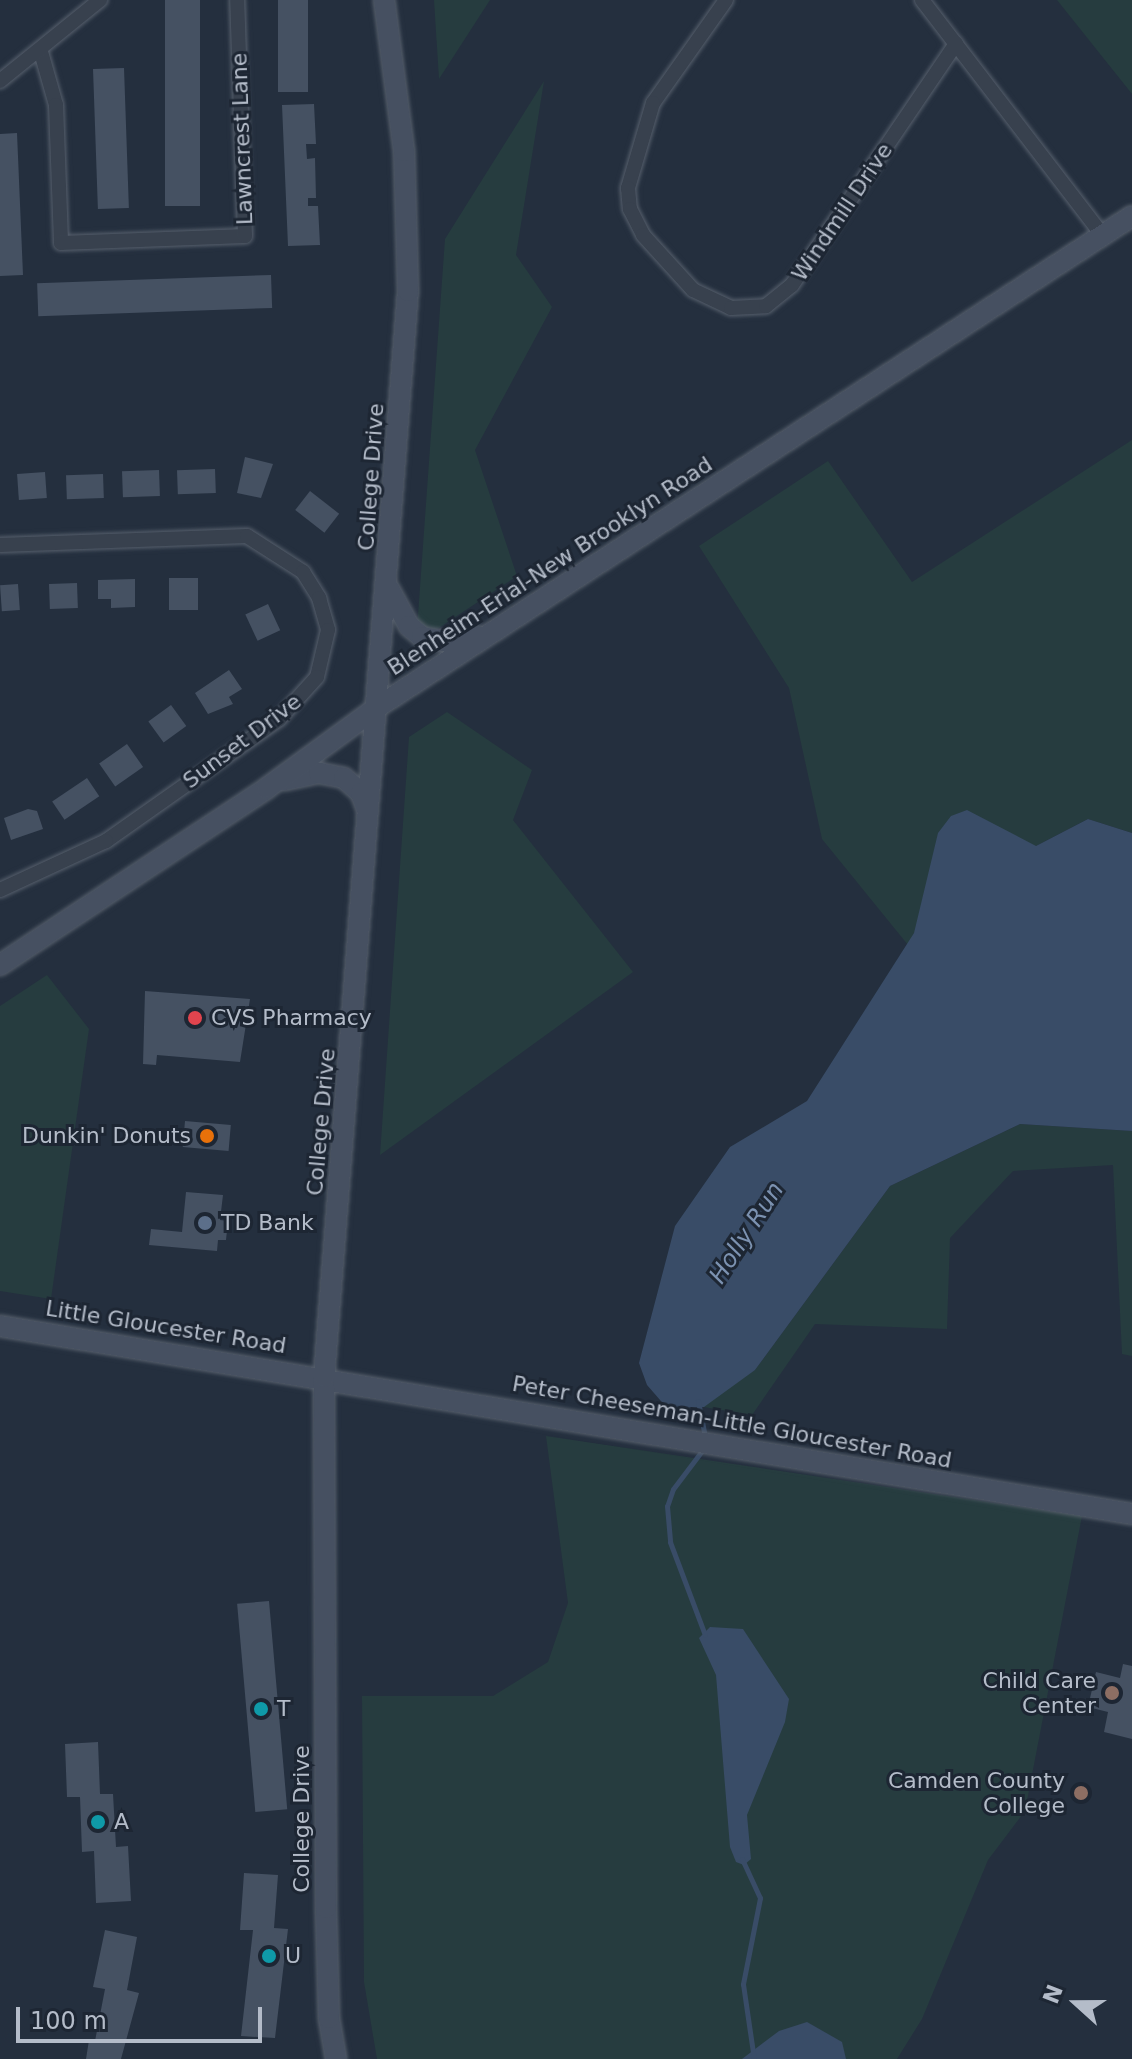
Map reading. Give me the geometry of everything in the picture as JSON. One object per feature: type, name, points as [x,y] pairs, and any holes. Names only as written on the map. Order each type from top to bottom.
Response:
[{"type":"main road","name":"College Drive","points":[[336,2059],[329,2018],[326,1908],[324,1377],[379,706],[408,291],[404,151],[384,0]]},
{"type":"main road","name":"Blenheim-Erial-New Brooklyn Road","points":[[0,965],[267,788],[379,706],[1132,216]]},
{"type":"main road","points":[[388,586],[409,626],[422,637],[467,639],[511,621]]},
{"type":"main road","points":[[267,788],[301,776],[337,775],[361,793],[369,820]]},
{"type":"main road","name":"Little Gloucester Road","points":[[0,1326],[324,1377]]},
{"type":"main road","name":"Peter Cheeseman-Little Gloucester Road","points":[[324,1377],[1132,1514]]},
{"type":"street","points":[[0,81],[41,52],[100,0]]},
{"type":"street","name":"Lawncrest Lane","points":[[41,52],[56,105],[61,243],[245,236],[237,0]]},
{"type":"street","name":"Windmill Drive","points":[[726,0],[653,103],[628,188],[630,209],[643,235],[693,290],[731,308],[766,306],[792,285],[956,44]]},
{"type":"street","points":[[922,0],[1103,236]]},
{"type":"street","name":"Sunset Drive","points":[[0,545],[247,536],[303,572],[328,630],[317,677],[279,719],[106,841],[0,890]]},
{"type":"green space","points":[[434,0],[490,0],[439,79]]},
{"type":"green space","points":[[1057,0],[1132,0],[1132,94]]},
{"type":"green space","points":[[544,81],[516,255],[552,307],[475,450],[517,576],[416,643],[445,239]]},
{"type":"green space","points":[[1132,440],[1132,833],[1088,819],[1036,846],[914,933],[908,945],[822,839],[789,688],[699,546],[828,461],[912,582]]},
{"type":"green space","points":[[447,712],[532,770],[513,820],[633,972],[380,1155],[409,737]]},
{"type":"green space","points":[[47,975],[89,1029],[51,1299],[0,1291],[0,1006]]},
{"type":"green space","points":[[1020,1124],[1132,1131],[1132,1356],[1122,1354],[1113,1165],[1013,1171],[950,1238],[947,1329],[815,1324],[752,1415],[673,1402],[755,1370],[890,1186]]},
{"type":"green space","points":[[546,1436],[1082,1516],[1025,1811],[988,1860],[922,2019],[897,2059],[377,2059],[364,1982],[362,1696],[493,1696],[548,1662],[568,1603]]},
{"type":"water","points":[[967,810],[1036,846],[1088,819],[1132,833],[1132,1131],[1020,1124],[890,1186],[755,1370],[704,1407],[667,1408],[647,1385],[639,1363],[675,1226],[730,1147],[807,1101],[914,933],[938,833],[951,816]]},
{"type":"water","points":[[710,1627],[743,1629],[789,1699],[785,1722],[747,1815],[751,1859],[744,1865],[736,1862],[730,1847],[716,1675],[699,1638]]},
{"type":"water","points":[[807,2022],[842,2042],[846,2059],[742,2059],[779,2031]]},
{"type":"building","points":[[165,0],[200,0],[200,206],[165,206]]},
{"type":"building","points":[[278,0],[308,0],[308,92],[278,92]]},
{"type":"building","points":[[124,68],[129,208],[98,209],[93,69]]},
{"type":"building","points":[[314,104],[316,144],[306,144],[307,159],[315,158],[316,198],[308,198],[308,206],[318,206],[320,245],[288,246],[282,105]]},
{"type":"building","points":[[17,133],[23,275],[0,276],[0,134]]},
{"type":"building","points":[[271,275],[272,308],[38,316],[37,283]]},
{"type":"building","points":[[245,457],[273,464],[261,498],[237,493]]},
{"type":"building","points":[[215,469],[216,493],[178,494],[177,470]]},
{"type":"building","points":[[159,470],[160,496],[123,497],[122,471]]},
{"type":"building","points":[[45,472],[47,498],[19,500],[17,474]]},
{"type":"building","points":[[103,474],[104,498],[67,499],[66,475]]},
{"type":"building","points":[[310,491],[339,514],[324,533],[295,510]]},
{"type":"building","points":[[169,578],[198,578],[198,610],[169,610]]},
{"type":"building","points":[[135,579],[135,607],[111,608],[111,599],[98,599],[98,580]]},
{"type":"building","points":[[77,583],[78,608],[50,609],[49,584]]},
{"type":"building","points":[[18,584],[20,610],[2,611],[0,585]]},
{"type":"building","points":[[268,604],[280,630],[258,641],[245,615]]},
{"type":"building","points":[[229,670],[242,689],[229,697],[233,704],[208,714],[195,693]]},
{"type":"building","points":[[171,705],[186,726],[164,742],[148,721]]},
{"type":"building","points":[[127,744],[143,767],[115,786],[99,764]]},
{"type":"building","points":[[87,778],[99,796],[64,820],[52,801]]},
{"type":"building","points":[[28,809],[37,811],[43,829],[11,840],[4,818]]},
{"type":"building","name":"CVS Pharmacy","points":[[145,991],[250,999],[240,1062],[157,1055],[156,1065],[143,1064]]},
{"type":"building","name":"Dunkin' Donuts","points":[[185,1121],[231,1125],[229,1151],[183,1147]]},
{"type":"building","name":"TD Bank","points":[[186,1192],[223,1195],[220,1220],[228,1221],[226,1240],[218,1240],[217,1251],[149,1245],[151,1229],[182,1232]]},
{"type":"building","name":"T","points":[[269,1601],[287,1809],[255,1812],[237,1604]]},
{"type":"building","name":"Child Care Center","points":[[1123,1664],[1132,1666],[1132,1739],[1104,1732],[1108,1712],[1088,1707],[1096,1672],[1120,1678]]},
{"type":"building","name":"A","points":[[98,1742],[100,1794],[113,1794],[116,1847],[128,1846],[131,1901],[96,1903],[94,1851],[82,1852],[80,1797],[67,1797],[65,1744]]},
{"type":"building","name":"U","points":[[244,1873],[278,1875],[274,1928],[288,1929],[275,2038],[241,2036],[253,1930],[240,1930]]},
{"type":"building","points":[[105,1930],[137,1937],[127,1990],[139,1993],[121,2059],[86,2059],[89,2040],[95,2041],[105,1989],[93,1987]]},
{"type":"waterway","name":"Holly Run","points":[[698,1401],[705,1438]]},
{"type":"waterway","name":"Holly Run","points":[[704,1448],[673,1489],[667,1506],[670,1542],[705,1635]]},
{"type":"waterway","name":"Holly Run","points":[[742,1859],[760,1898],[743,1984],[754,2059]]},
{"type":"place","name":"CVS Pharmacy","points":[[195,1018]]},
{"type":"place","name":"Dunkin' Donuts","points":[[207,1136]]},
{"type":"place","name":"TD Bank","points":[[205,1223]]},
{"type":"place","name":"Child Care Center","points":[[1112,1693]]},
{"type":"place","name":"T","points":[[261,1709]]},
{"type":"place","name":"Camden County College","points":[[1081,1793]]},
{"type":"place","name":"A","points":[[98,1822]]},
{"type":"place","name":"U","points":[[269,1956]]}]
